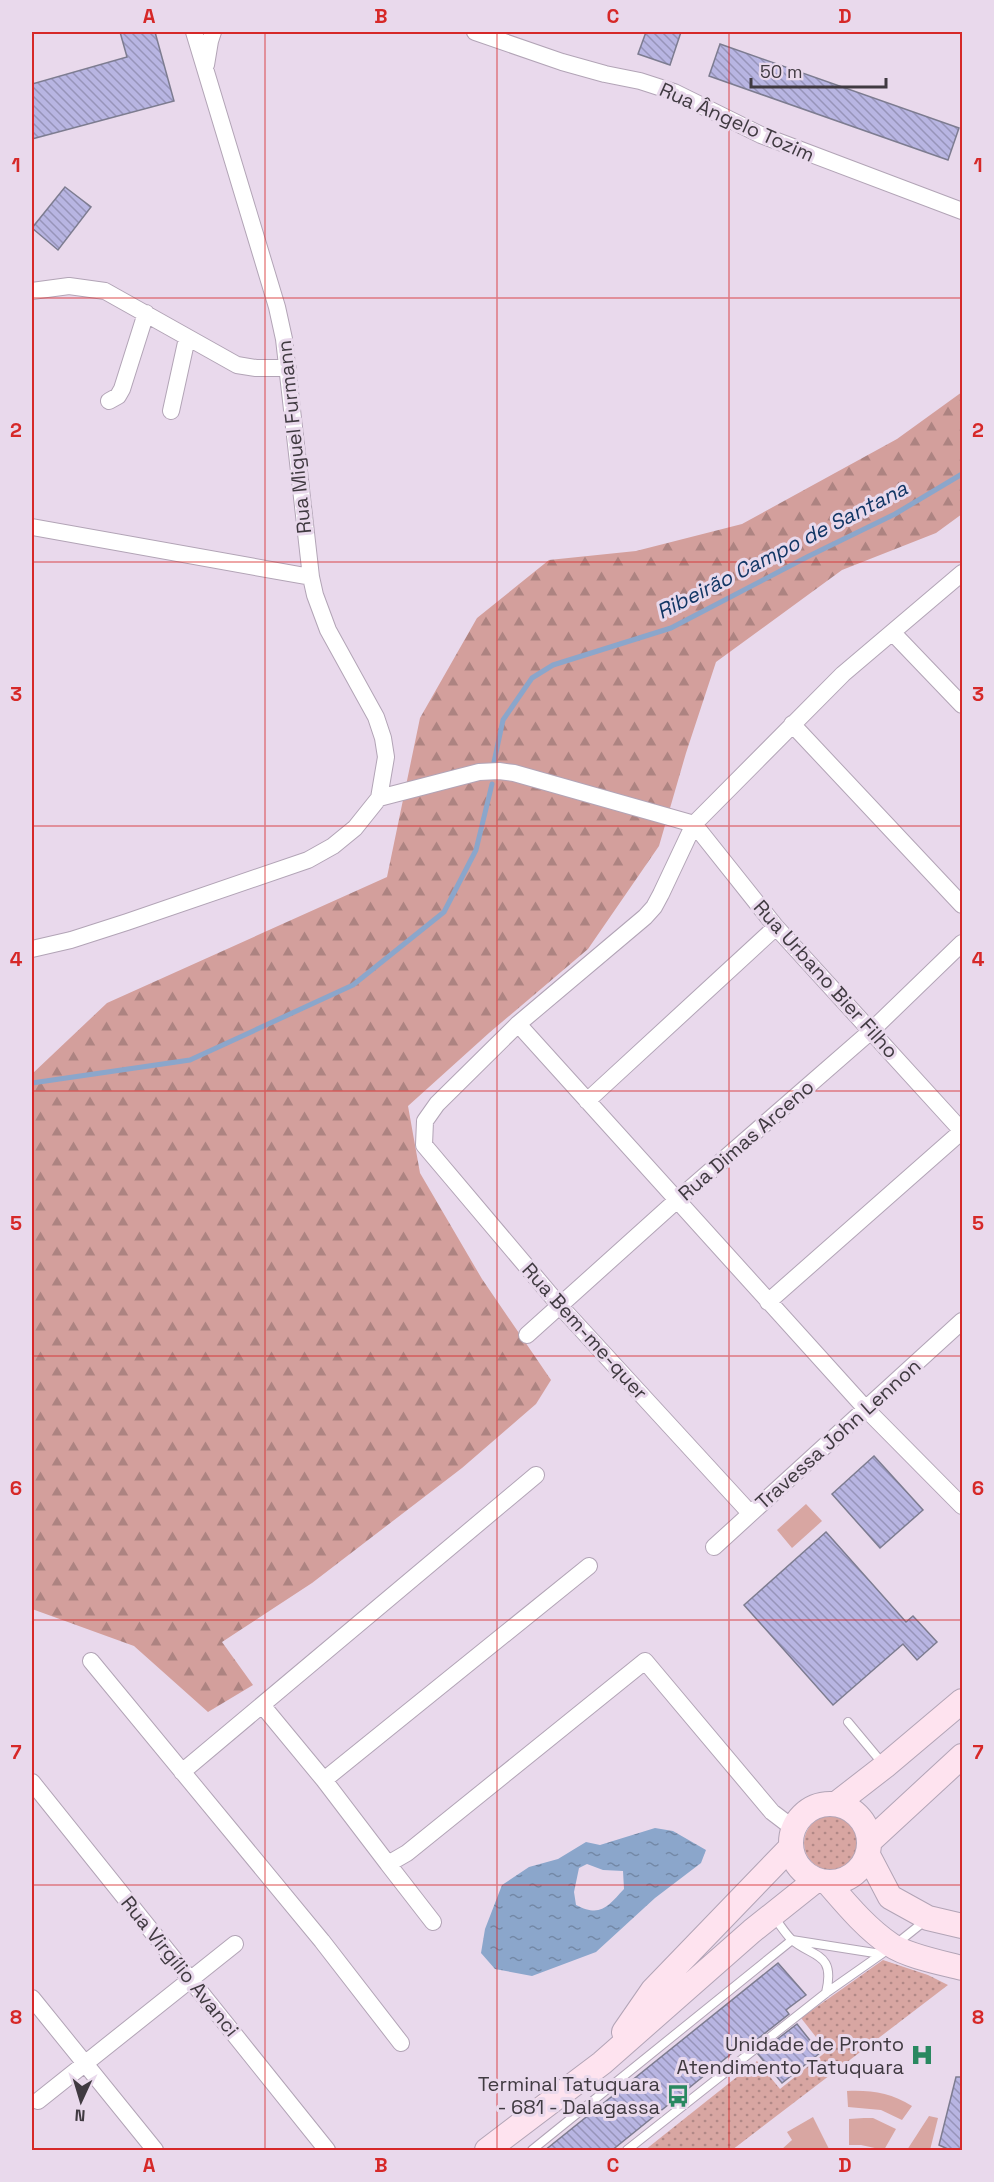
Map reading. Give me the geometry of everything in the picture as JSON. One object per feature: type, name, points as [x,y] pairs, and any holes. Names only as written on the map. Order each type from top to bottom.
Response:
[{"type":"main road","points":[[836,1804],[963,1701]]},
{"type":"main road","points":[[792,1838],[799,1867],[806,1875],[822,1881],[842,1881],[862,1866],[869,1848],[959,1764]]},
{"type":"main road","points":[[602,2063],[653,1989],[792,1838],[800,1817],[810,1809],[823,1804],[836,1804],[849,1808],[860,1817],[867,1828],[869,1848],[890,1897],[928,1918],[963,1926]]},
{"type":"main road","points":[[488,2151],[602,2063],[743,1939],[822,1881]]},
{"type":"main road","points":[[822,1881],[854,1912],[887,1950],[963,1968]]},
{"type":"street","name":"Rua Miguel Furmann","points":[[194,32],[277,307],[284,339],[311,577],[315,595],[328,630],[376,717],[383,738],[386,757],[379,798]]},
{"type":"street","name":"Rua Miguel Furmann","points":[[205,69],[213,32]]},
{"type":"street","name":"Rua Ângelo Tozim","points":[[475,32],[562,62],[640,81],[674,92],[761,135],[963,211]]},
{"type":"street","points":[[32,291],[69,286],[105,291],[237,365],[256,368],[288,368]]},
{"type":"street","points":[[109,401],[118,396],[122,388],[146,313]]},
{"type":"street","points":[[171,411],[187,338]]},
{"type":"street","points":[[32,527],[311,577]]},
{"type":"street","points":[[963,573],[843,674],[792,724],[694,824],[654,907],[645,917],[518,1024],[866,1409],[963,1506]]},
{"type":"street","points":[[893,633],[963,705]]},
{"type":"street","points":[[792,724],[963,905]]},
{"type":"street","points":[[32,949],[71,940],[127,922],[308,860],[333,846],[355,828],[379,798],[479,772],[499,771],[694,824]]},
{"type":"street","name":"Rua Urbano Bier Filho","points":[[694,824],[776,927],[963,1131]]},
{"type":"street","points":[[587,1101],[776,927]]},
{"type":"street","name":"Rua Dimas Arceno","points":[[527,1335],[871,1030],[963,943]]},
{"type":"street","name":"Rua Bem-me-quer","points":[[518,1024],[436,1104],[425,1121],[424,1144],[560,1306],[750,1513]]},
{"type":"street","points":[[768,1302],[963,1131]]},
{"type":"street","name":"Travessa John Lennon","points":[[714,1547],[963,1322]]},
{"type":"street","points":[[182,1772],[536,1475]]},
{"type":"street","points":[[324,1780],[589,1566]]},
{"type":"street","points":[[90,1661],[322,1941],[401,2043]]},
{"type":"street","points":[[388,1864],[407,1853],[645,1661],[792,1838]]},
{"type":"street","points":[[262,1705],[324,1780],[433,1922]]},
{"type":"street","name":"Rua Virgílio Avanci","points":[[32,1782],[327,2151]]},
{"type":"street","points":[[38,2101],[235,1944]]},
{"type":"street","points":[[32,1998],[155,2151]]},
{"type":"lane","points":[[848,1722],[885,1766]]},
{"type":"lane","points":[[773,1916],[792,1940],[818,1954],[827,1966],[829,1981],[826,1993]]},
{"type":"lane","points":[[627,2151],[826,1993],[928,1918]]},
{"type":"lane","points":[[532,2151],[792,1940],[887,1950]]},
{"type":"shaded area","points":[[806,1504],[822,1521],[792,1548],[777,1530]]},
{"type":"shaded area","points":[[831,1816],[841,1818],[850,1824],[856,1833],[858,1843],[856,1853],[850,1862],[841,1868],[831,1870],[821,1868],[812,1862],[806,1853],[804,1843],[806,1833],[812,1824],[821,1818]]},
{"type":"shaded area","points":[[883,1960],[928,1975],[948,1985],[732,2150],[645,2150],[757,2061],[780,2089],[827,2051],[801,2018]]},
{"type":"shaded area","points":[[847,2091],[881,2093],[912,2106],[902,2120],[881,2110],[848,2107]]},
{"type":"shaded area","points":[[929,2116],[938,2118],[930,2150],[907,2150]]},
{"type":"shaded area","points":[[813,2117],[829,2149],[781,2150],[792,2140],[787,2132]]},
{"type":"shaded area","points":[[873,2118],[896,2129],[884,2150],[849,2145],[849,2119]]},
{"type":"green space","points":[[962,392],[962,514],[936,533],[842,570],[716,662],[659,846],[588,949],[408,1106],[420,1173],[482,1279],[551,1380],[536,1404],[462,1468],[312,1583],[222,1642],[253,1685],[208,1712],[134,1646],[32,1609],[32,1074],[107,1003],[387,877],[420,718],[477,618],[549,560],[636,551],[742,524],[897,439]]},
{"type":"water","points":[[655,1828],[673,1831],[706,1850],[701,1863],[655,1898],[596,1952],[532,1976],[495,1969],[481,1953],[485,1929],[502,1885],[529,1867],[558,1859],[586,1842],[600,1845]],"holes":[[[587,1864],[603,1870],[623,1871],[624,1889],[608,1905],[598,1910],[585,1909],[576,1905],[574,1892],[579,1868]]]},
{"type":"building","points":[[120,32],[155,32],[174,101],[32,139],[32,84],[127,57]]},
{"type":"building","points":[[646,32],[681,32],[670,65],[638,54]]},
{"type":"building","points":[[720,44],[959,128],[948,160],[709,76]]},
{"type":"building","points":[[65,187],[91,207],[58,250],[32,228]]},
{"type":"building","points":[[874,1456],[923,1510],[880,1548],[832,1494]]},
{"type":"building","points":[[826,1532],[906,1622],[913,1616],[937,1642],[917,1660],[903,1644],[833,1705],[744,1605]]},
{"type":"building","points":[[778,1963],[806,1995],[786,2010],[789,2014],[750,2045],[747,2041],[611,2151],[544,2151]]},
{"type":"building","points":[[797,2024],[820,2053],[782,2083],[758,2054]]},
{"type":"building","points":[[956,2077],[963,2077],[963,2151],[952,2151],[939,2145]]},
{"type":"waterway","name":"Ribeirão Campo de Santana","points":[[494,762],[503,720],[532,678],[553,665],[671,628],[895,514],[962,474]]},
{"type":"waterway","name":"Ribeirão Campo de Santana","points":[[32,1083],[190,1060],[353,985],[444,912],[476,850],[492,784]]},
{"type":"place","name":"Unidade de Pronto Atendimento Tatuquara","points":[[922,2055]]},
{"type":"place","name":"Terminal Tatuquara - 681 - Dalagassa","points":[[678,2096]]}]
